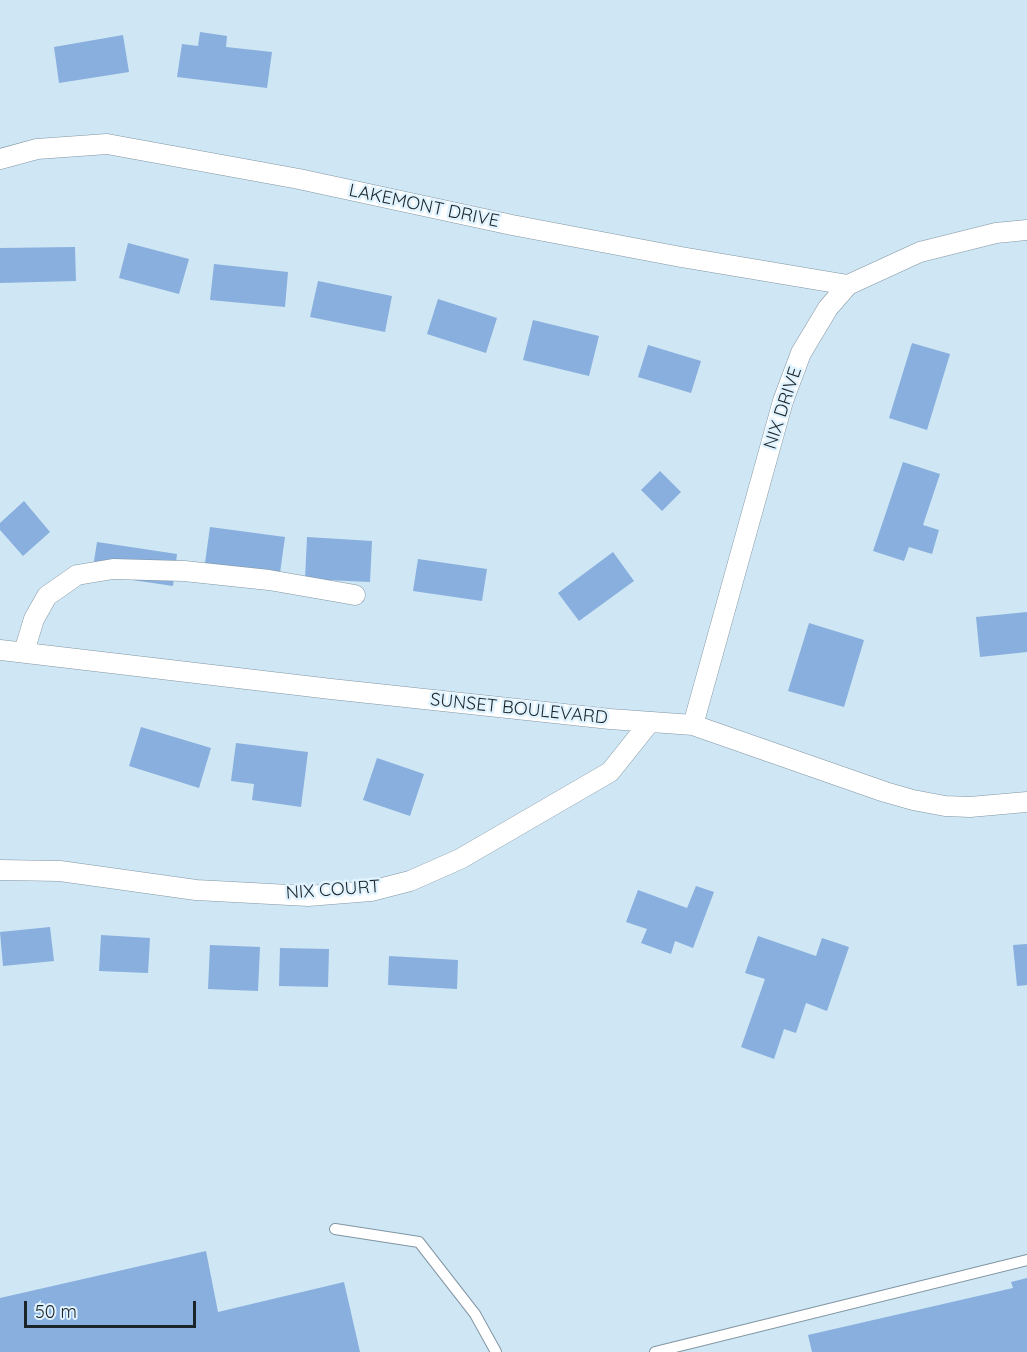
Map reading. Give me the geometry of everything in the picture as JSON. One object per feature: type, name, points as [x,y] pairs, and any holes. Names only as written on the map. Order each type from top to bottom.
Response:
[{"type":"street","name":"LAKEMONT DRIVE","points":[[0,159],[37,149],[107,144],[299,179],[512,225],[848,285]]},
{"type":"street","name":"NIX DRIVE","points":[[693,724],[783,401],[801,353],[828,308],[848,285],[920,252],[996,233],[1027,230]]},
{"type":"street","points":[[24,652],[34,619],[47,596],[77,575],[113,569],[184,571],[269,580],[355,595]]},
{"type":"street","name":"SUNSET BOULEVARD","points":[[0,650],[331,689],[650,722],[693,724],[913,801],[970,807],[1027,802]]},
{"type":"street","name":"NIX COURT","points":[[0,870],[60,871],[196,890],[308,896],[371,891],[410,881],[460,860],[610,772],[650,722]]},
{"type":"lane","points":[[335,1229],[419,1242],[475,1314],[496,1352]]},
{"type":"lane","points":[[655,1352],[1027,1260]]},
{"type":"building","points":[[200,32],[227,36],[226,47],[272,52],[267,88],[177,77],[182,44],[198,46]]},
{"type":"building","points":[[123,35],[129,72],[59,83],[54,47]]},
{"type":"building","points":[[128,243],[189,259],[179,294],[119,278]]},
{"type":"building","points":[[75,247],[76,281],[0,283],[0,248]]},
{"type":"building","points":[[214,264],[288,272],[285,307],[210,300]]},
{"type":"building","points":[[318,281],[392,296],[385,332],[310,317]]},
{"type":"building","points":[[438,299],[497,318],[486,353],[427,334]]},
{"type":"building","points":[[533,320],[599,336],[589,376],[523,360]]},
{"type":"building","points":[[912,343],[950,354],[927,430],[889,418]]},
{"type":"building","points":[[648,345],[701,361],[691,393],[638,377]]},
{"type":"building","points":[[903,462],[940,474],[923,525],[939,530],[932,554],[909,547],[904,561],[873,551]]},
{"type":"building","points":[[660,471],[681,492],[662,511],[641,490]]},
{"type":"building","points":[[24,501],[50,532],[23,556],[0,530],[0,523]]},
{"type":"building","points":[[210,527],[285,537],[280,573],[205,563]]},
{"type":"building","points":[[307,537],[372,541],[370,582],[305,579]]},
{"type":"building","points":[[97,542],[177,554],[173,586],[92,574]]},
{"type":"building","points":[[613,552],[634,581],[579,621],[558,593]]},
{"type":"building","points":[[418,559],[487,569],[482,601],[413,591]]},
{"type":"building","points":[[1027,612],[1027,652],[980,657],[976,617]]},
{"type":"building","points":[[809,623],[864,640],[844,707],[788,691]]},
{"type":"building","points":[[141,727],[211,748],[199,788],[129,766]]},
{"type":"building","points":[[236,743],[308,752],[301,807],[252,800],[254,784],[231,781]]},
{"type":"building","points":[[377,758],[424,774],[410,816],[363,800]]},
{"type":"building","points":[[696,886],[714,892],[693,948],[675,941],[671,954],[641,943],[647,929],[626,922],[638,890],[687,908]]},
{"type":"building","points":[[50,927],[54,961],[3,966],[0,932]]},
{"type":"building","points":[[101,935],[150,938],[148,973],[99,971]]},
{"type":"building","points":[[758,936],[816,956],[822,938],[849,947],[827,1011],[806,1003],[796,1033],[784,1029],[774,1059],[741,1047],[765,979],[745,973]]},
{"type":"building","points":[[1027,944],[1027,985],[1017,986],[1013,945]]},
{"type":"building","points":[[210,945],[260,947],[258,991],[208,989]]},
{"type":"building","points":[[280,948],[329,949],[328,987],[279,986]]},
{"type":"building","points":[[389,956],[458,960],[457,989],[388,985]]},
{"type":"building","points":[[206,1251],[218,1312],[344,1282],[360,1352],[0,1352],[0,1298]]},
{"type":"building","points":[[1027,1278],[1027,1352],[812,1352],[808,1335],[1013,1288],[1011,1282]]}]
